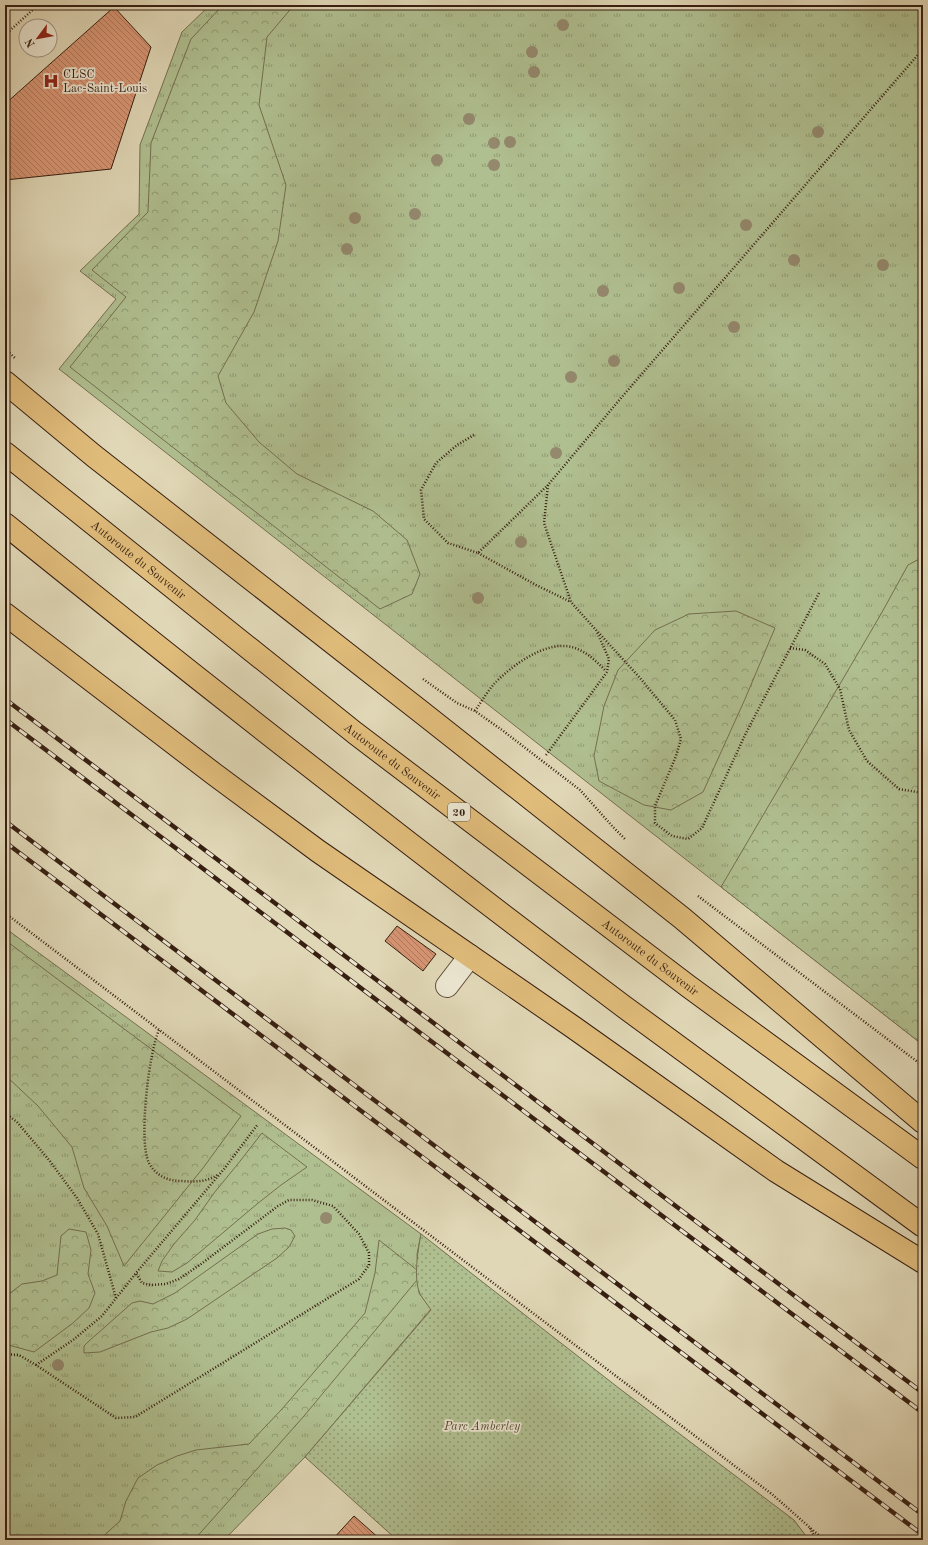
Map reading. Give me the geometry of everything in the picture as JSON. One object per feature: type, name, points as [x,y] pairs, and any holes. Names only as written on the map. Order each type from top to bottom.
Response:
[{"type":"highway","points":[[5,382],[94,456],[682,918],[923,1122]]},
{"type":"highway","name":"Autoroute du Souvenir","points":[[5,453],[361,738],[694,990],[923,1158]]},
{"type":"highway","points":[[5,524],[361,806],[623,1005],[923,1226]]},
{"type":"highway","points":[[5,614],[214,774],[318,850],[776,1171],[923,1262]]},
{"type":"lane","points":[[447,986],[470,956]]},
{"type":"path","points":[[5,34],[38,5]]},
{"type":"path","points":[[478,553],[548,485],[626,392],[923,49]]},
{"type":"path","points":[[474,435],[457,445],[436,463],[420,490],[424,520],[448,543],[478,553],[536,585],[571,602],[645,683],[675,720],[681,739],[676,756],[655,806],[655,823],[672,836],[688,839],[702,828],[745,736],[819,593]]},
{"type":"path","points":[[548,485],[544,523],[571,602]]},
{"type":"path","points":[[546,755],[606,672],[609,659],[596,630]]},
{"type":"path","points":[[606,672],[595,660],[584,652],[573,647],[563,645],[552,647],[539,651],[515,665],[494,684],[475,711],[580,790],[613,827],[627,840]]},
{"type":"path","points":[[790,648],[805,650],[825,664],[840,689],[849,730],[867,761],[899,789],[923,793]]},
{"type":"path","points":[[697,896],[923,1066]]},
{"type":"path","points":[[5,913],[773,1495],[824,1540]]},
{"type":"path","points":[[160,1030],[156,1039],[152,1059],[146,1106],[145,1144],[149,1163],[152,1169],[163,1177],[176,1181],[195,1182],[209,1180],[224,1169]]},
{"type":"path","points":[[5,1113],[17,1122],[45,1155],[77,1198],[98,1234],[116,1298]]},
{"type":"path","points":[[36,1365],[73,1340],[102,1316],[136,1273],[224,1169],[258,1124]]},
{"type":"path","points":[[5,1354],[19,1355],[116,1418],[135,1417],[359,1278],[369,1265],[369,1253],[359,1234],[333,1206],[312,1200],[289,1200],[278,1206],[179,1279],[166,1284],[152,1285],[142,1282],[136,1273]]},
{"type":"path","points":[[807,1525],[816,1540]]},
{"type":"green space","points":[[210,5],[923,5],[923,1045],[59,369],[116,299],[80,271],[139,214],[140,145],[182,32]]},
{"type":"green space","points":[[223,5],[294,5],[267,37],[259,105],[286,185],[278,241],[254,312],[218,376],[226,403],[259,442],[297,474],[373,511],[407,540],[420,574],[412,594],[380,609],[70,367],[126,297],[92,270],[148,212],[151,143],[191,39]]},
{"type":"green space","points":[[923,557],[923,1045],[721,887],[881,614],[908,565]]},
{"type":"green space","points":[[736,611],[775,628],[703,792],[671,810],[644,805],[599,781],[594,756],[604,706],[618,670],[655,630],[689,614]]},
{"type":"green space","points":[[5,928],[421,1234],[417,1254],[419,1293],[431,1309],[305,1457],[224,1540],[5,1540]]},
{"type":"green space","points":[[5,940],[241,1116],[203,1168],[124,1266],[107,1226],[84,1188],[72,1147],[38,1106],[5,1075]]},
{"type":"green space","points":[[262,1133],[307,1167],[257,1204],[187,1263],[172,1272],[158,1271],[162,1261],[174,1244],[195,1220],[214,1193]]},
{"type":"green space","points":[[285,1228],[291,1230],[295,1236],[289,1247],[277,1258],[187,1319],[168,1328],[151,1332],[100,1352],[84,1353],[84,1346],[132,1303],[140,1301],[153,1304],[175,1293],[258,1234],[272,1229]]},
{"type":"green space","points":[[69,1229],[86,1232],[91,1250],[88,1274],[95,1293],[89,1308],[73,1323],[34,1352],[5,1344],[5,1297],[22,1284],[42,1281],[57,1275],[61,1236]]},
{"type":"green space","name":"Parc Amberley","points":[[421,1234],[620,1389],[794,1520],[809,1540],[397,1540],[305,1457],[431,1310],[420,1294],[417,1281],[416,1273]]},
{"type":"green space","points":[[379,1240],[422,1274],[304,1416],[194,1540],[99,1540],[120,1521],[126,1501],[138,1478],[157,1465],[177,1456],[196,1450],[249,1444],[282,1409],[365,1313],[375,1273]]},
{"type":"building","points":[[114,7],[151,47],[111,169],[5,180],[5,104]]},
{"type":"building","points":[[397,926],[436,954],[423,971],[385,941]]},
{"type":"building","points":[[354,1516],[381,1540],[332,1540]]},
{"type":"railway","points":[[5,699],[923,1393]]},
{"type":"railway","points":[[5,719],[923,1413]]},
{"type":"railway","points":[[5,821],[923,1515]]},
{"type":"railway","points":[[5,842],[923,1535]]},
{"type":"place","name":"CLSC Lac-Saint-Louis","points":[[51,81]]}]
